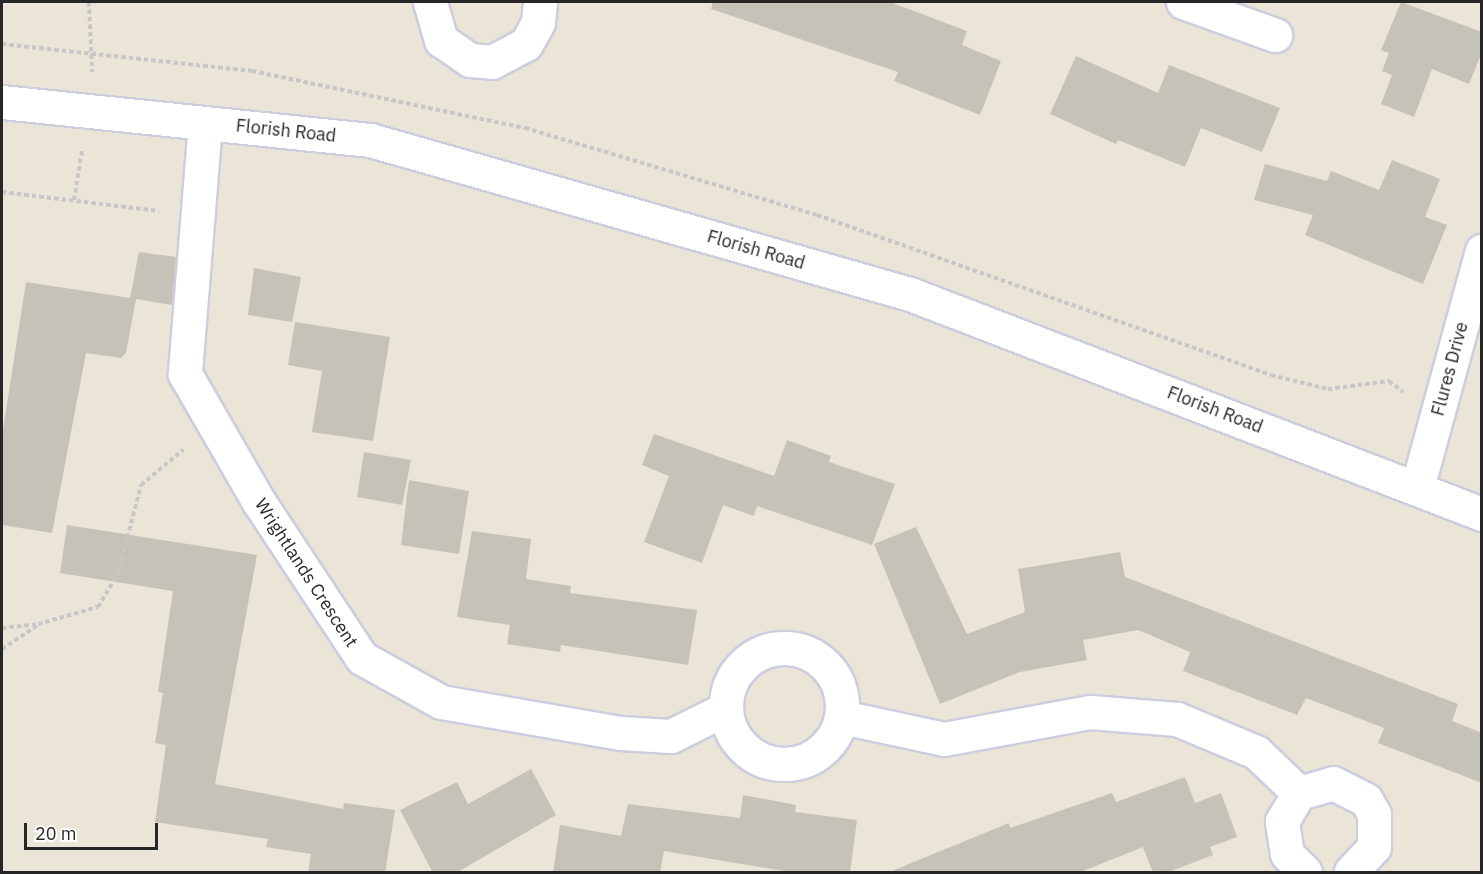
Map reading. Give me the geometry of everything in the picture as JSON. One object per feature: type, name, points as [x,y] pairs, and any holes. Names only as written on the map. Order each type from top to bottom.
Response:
[{"type":"street","points":[[429,2],[441,40],[470,60],[492,62],[525,44],[538,22],[540,2]]},
{"type":"street","points":[[1203,5],[1275,35]]},
{"type":"street","name":"Florish Road","points":[[2,102],[370,140],[910,294],[1482,514]]},
{"type":"street","name":"Wrightlands Crescent","points":[[205,123],[185,374],[218,431],[362,658],[441,702],[671,736],[725,709]]},
{"type":"street","name":"Flures Drive","points":[[1417,488],[1482,250]]},
{"type":"street","points":[[788,647],[816,657],[836,679],[842,717],[824,749],[799,762],[771,764],[739,744],[725,709],[736,672],[750,658],[788,647]]},
{"type":"street","points":[[842,717],[944,739],[1090,712],[1177,719],[1256,752],[1299,793]]},
{"type":"street","points":[[1305,873],[1287,854],[1281,839],[1282,820],[1299,793],[1333,783],[1366,800],[1377,831],[1374,847],[1351,873]]},
{"type":"path","points":[[2,192],[197,216]]},
{"type":"path","points":[[2,628],[38,624],[98,607],[118,574],[141,485],[218,431]]},
{"type":"path","points":[[2,649],[38,624]]},
{"type":"building","points":[[713,2],[890,2],[967,31],[962,45],[1001,61],[980,115],[894,81],[898,72],[711,9]]},
{"type":"building","points":[[1401,2],[1482,32],[1482,52],[1469,84],[1432,69],[1414,117],[1381,104],[1392,75],[1382,71],[1389,53],[1381,50]]},
{"type":"building","points":[[1076,56],[1158,93],[1169,65],[1280,108],[1262,152],[1201,128],[1185,167],[1118,140],[1116,144],[1050,114]]},
{"type":"building","points":[[1392,160],[1440,179],[1425,217],[1447,225],[1423,284],[1305,235],[1313,215],[1254,200],[1265,164],[1327,181],[1331,171],[1379,190]]},
{"type":"building","points":[[139,252],[176,257],[172,305],[136,299],[126,353],[121,358],[86,353],[52,533],[2,525],[2,436],[26,282],[130,298]]},
{"type":"building","points":[[254,268],[301,277],[292,322],[248,315]]},
{"type":"building","points":[[295,322],[390,337],[373,441],[312,432],[322,371],[288,365]]},
{"type":"building","points":[[654,434],[774,476],[787,440],[831,456],[829,462],[895,484],[872,545],[757,506],[754,516],[723,505],[702,563],[644,542],[669,476],[642,465]]},
{"type":"building","points":[[364,452],[411,460],[402,505],[357,497]]},
{"type":"building","points":[[409,480],[469,491],[459,554],[401,545]]},
{"type":"building","points":[[67,525],[257,555],[215,784],[343,809],[344,803],[395,810],[385,873],[308,873],[311,854],[266,847],[268,839],[155,822],[166,745],[155,743],[163,693],[158,692],[173,591],[60,573]]},
{"type":"building","points":[[916,527],[967,634],[1025,612],[1018,569],[1120,552],[1125,577],[1458,704],[1452,721],[1482,733],[1482,783],[1378,743],[1384,728],[1306,698],[1297,715],[1183,671],[1190,652],[1138,630],[1083,640],[1087,660],[1020,672],[940,704],[874,544]]},
{"type":"building","points":[[472,531],[531,539],[526,579],[571,586],[570,593],[697,610],[688,665],[561,645],[560,652],[507,644],[510,625],[457,617]]},
{"type":"building","points":[[531,769],[556,815],[456,873],[433,873],[400,810],[457,782],[468,804]]},
{"type":"building","points":[[1185,777],[1195,803],[1221,793],[1237,837],[1210,847],[1213,855],[1166,873],[1153,873],[1143,847],[1078,873],[887,873],[1009,823],[1010,828],[1112,793],[1116,802]]},
{"type":"building","points":[[743,795],[796,805],[795,812],[857,820],[850,873],[796,873],[664,851],[660,873],[553,873],[560,825],[621,836],[628,804],[740,818]]}]
